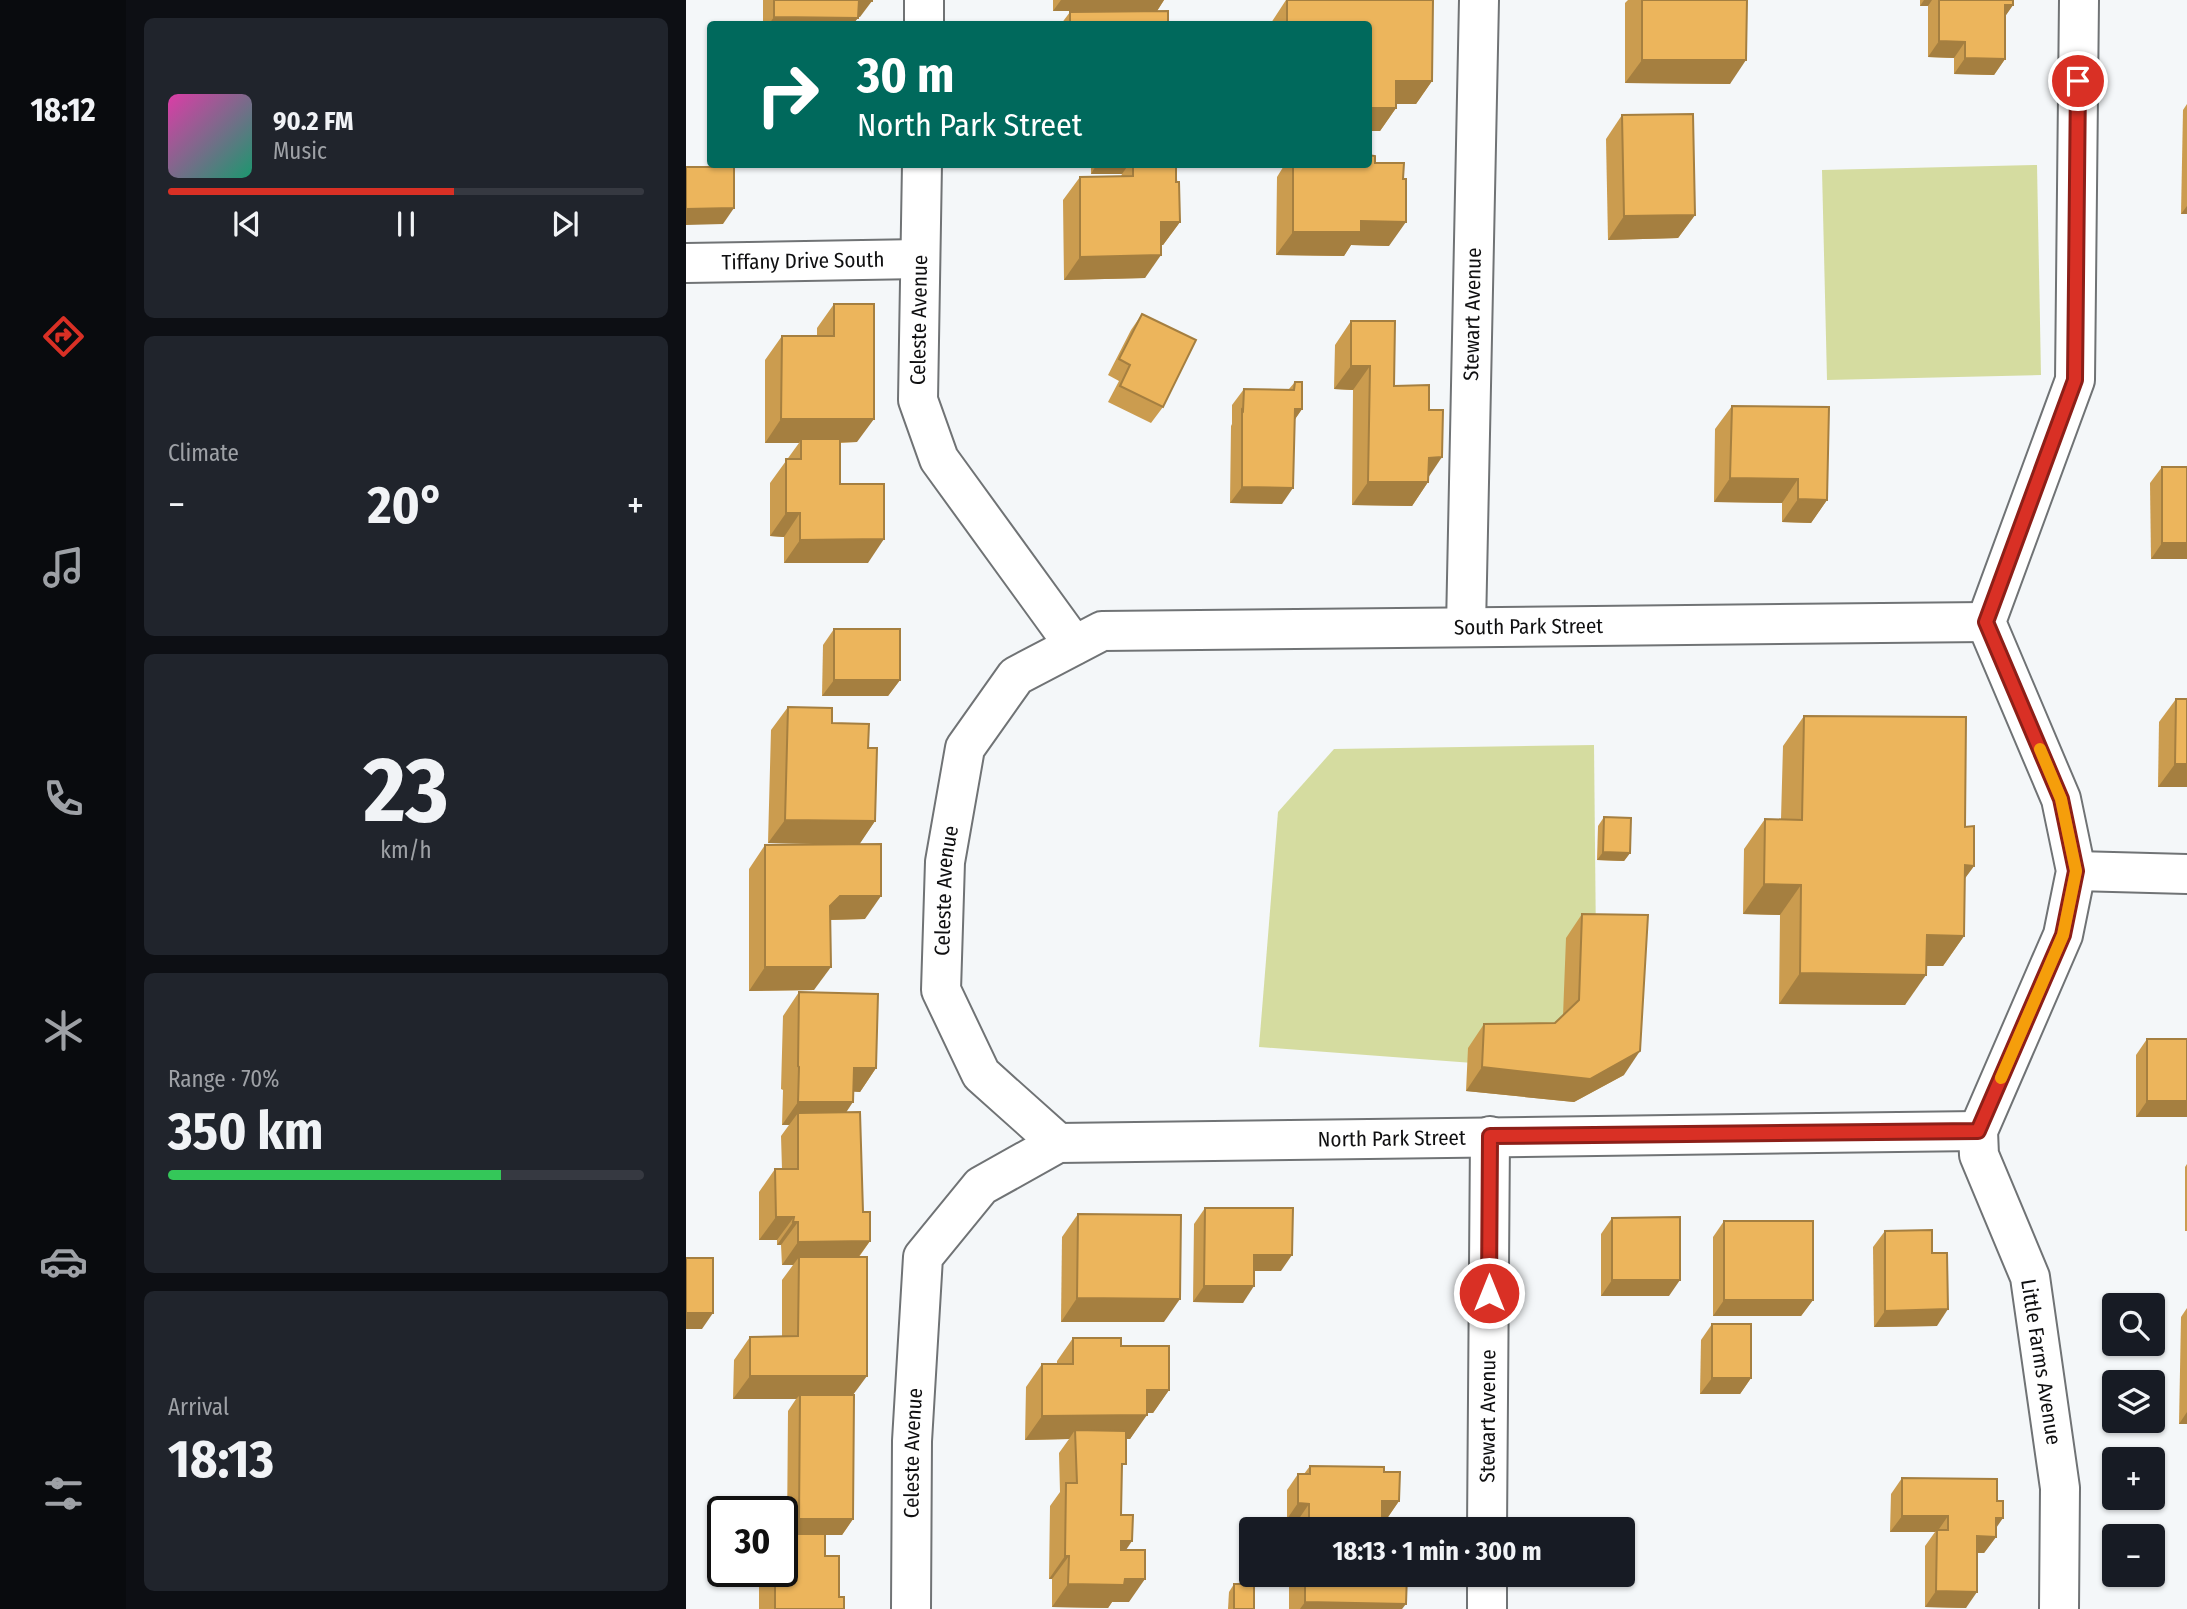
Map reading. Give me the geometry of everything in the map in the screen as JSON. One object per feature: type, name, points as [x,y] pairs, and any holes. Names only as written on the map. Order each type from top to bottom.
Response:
[{"type":"street","points":[[924,0],[924,21]]},
{"type":"street","name":"Stewart Avenue","points":[[1466,627],[1479,0]]},
{"type":"street","points":[[1978,1131],[2063,935],[2076,871],[2061,799],[1986,622],[2075,380],[2079,0]]},
{"type":"street","name":"Celeste Avenue","points":[[912,1609],[912,1441],[923,1257],[981,1186],[1058,1143],[981,1074],[941,990],[945,862],[965,748],[1016,676],[1074,645],[939,460],[918,400],[922,168]]},
{"type":"street","name":"Tiffany Drive South","points":[[686,263],[920,259]]},
{"type":"street","name":"South Park Street","points":[[1074,645],[1102,631],[1986,622]]},
{"type":"street","points":[[2076,871],[2187,874]]},
{"type":"street","name":"North Park Street","points":[[1058,1143],[1978,1131]]},
{"type":"street","name":"Little Farms Avenue","points":[[1978,1131],[1979,1155],[2030,1277],[2060,1488],[2059,1609]]},
{"type":"street","name":"Stewart Avenue","points":[[1488,1517],[1490,1136]]},
{"type":"street","points":[[1487,1587],[1487,1609]]},
{"type":"green space","points":[[2037,165],[2041,375],[1827,380],[1822,170]]},
{"type":"green space","points":[[1594,745],[1597,1046],[1565,1070],[1259,1047],[1278,812],[1334,749]]},
{"type":"building","points":[[774,0],[859,0],[858,18],[774,17]]},
{"type":"building","points":[[1287,0],[1433,0],[1432,81],[1396,81],[1396,108],[1372,108],[1372,21],[1287,21]]},
{"type":"building","points":[[1642,0],[1747,0],[1746,60],[1642,60]]},
{"type":"building","points":[[1939,0],[2013,0],[2013,5],[2005,5],[2005,59],[1965,58],[1965,42],[1939,41]]},
{"type":"building","points":[[1168,11],[1168,21],[1070,21],[1070,12]]},
{"type":"building","points":[[1693,114],[1695,215],[1624,216],[1622,115]]},
{"type":"building","points":[[1372,156],[1375,156],[1375,163],[1404,163],[1406,222],[1361,221],[1361,232],[1293,232],[1293,168],[1372,168]]},
{"type":"building","points":[[686,167],[734,168],[734,208],[686,209]]},
{"type":"building","points":[[1133,168],[1176,168],[1180,222],[1161,222],[1161,255],[1080,257],[1080,177],[1133,176]]},
{"type":"building","points":[[834,304],[874,304],[874,419],[781,419],[782,336],[834,336]]},
{"type":"building","points":[[1142,314],[1196,340],[1163,407],[1120,386],[1130,365],[1119,359]]},
{"type":"building","points":[[1351,321],[1395,321],[1394,386],[1429,385],[1429,410],[1443,410],[1442,457],[1429,458],[1428,482],[1368,482],[1370,366],[1351,366]]},
{"type":"building","points":[[1295,382],[1302,382],[1302,409],[1295,409],[1293,488],[1242,487],[1244,389],[1294,390]]},
{"type":"building","points":[[1732,406],[1829,407],[1827,500],[1798,499],[1798,479],[1730,478]]},
{"type":"building","points":[[801,439],[840,439],[840,484],[884,484],[884,539],[800,540],[800,513],[786,513],[786,459],[801,459]]},
{"type":"building","points":[[2162,467],[2187,467],[2187,543],[2162,543]]},
{"type":"building","points":[[834,629],[900,629],[900,680],[834,680]]},
{"type":"building","points":[[2176,699],[2187,699],[2187,764],[2175,764]]},
{"type":"building","points":[[788,707],[832,708],[832,723],[869,724],[868,748],[877,748],[875,821],[785,820]]},
{"type":"building","points":[[1804,716],[1966,717],[1965,827],[1974,826],[1974,866],[1965,865],[1964,936],[1927,935],[1926,975],[1800,973],[1801,885],[1764,884],[1765,819],[1802,820]]},
{"type":"building","points":[[1604,817],[1631,818],[1630,853],[1603,852]]},
{"type":"building","points":[[881,844],[881,896],[840,896],[830,906],[831,967],[765,967],[765,845]]},
{"type":"building","points":[[1582,914],[1648,915],[1640,1051],[1590,1079],[1482,1067],[1484,1024],[1555,1023],[1579,1000]]},
{"type":"building","points":[[799,992],[878,994],[876,1068],[854,1068],[853,1102],[798,1102]]},
{"type":"building","points":[[2147,1039],[2187,1039],[2187,1101],[2147,1101]]},
{"type":"building","points":[[860,1112],[863,1212],[870,1212],[870,1241],[798,1242],[798,1222],[793,1222],[794,1217],[776,1217],[775,1169],[798,1169],[798,1113]]},
{"type":"building","points":[[1205,1208],[1293,1208],[1292,1255],[1254,1255],[1254,1286],[1204,1286]]},
{"type":"building","points":[[1078,1214],[1181,1215],[1180,1299],[1077,1298]]},
{"type":"building","points":[[1680,1217],[1680,1280],[1612,1280],[1612,1218]]},
{"type":"building","points":[[1724,1221],[1813,1221],[1813,1300],[1724,1300]]},
{"type":"building","points":[[1932,1230],[1932,1253],[1947,1253],[1948,1309],[1885,1311],[1885,1231]]},
{"type":"building","points":[[799,1257],[867,1257],[867,1376],[750,1376],[750,1337],[798,1336]]},
{"type":"building","points":[[686,1258],[713,1258],[713,1313],[686,1313]]},
{"type":"building","points":[[1712,1324],[1751,1324],[1751,1378],[1712,1378]]},
{"type":"building","points":[[1073,1338],[1121,1338],[1121,1346],[1169,1346],[1169,1390],[1147,1390],[1147,1415],[1042,1416],[1042,1364],[1073,1364]]},
{"type":"building","points":[[800,1395],[854,1395],[853,1519],[799,1519]]},
{"type":"building","points":[[1075,1430],[1126,1431],[1121,1515],[1133,1515],[1132,1541],[1121,1541],[1121,1550],[1145,1550],[1145,1579],[1125,1579],[1124,1585],[1068,1584],[1069,1556],[1065,1556],[1066,1483],[1077,1483]]},
{"type":"building","points":[[1310,1466],[1384,1467],[1384,1472],[1400,1472],[1399,1501],[1382,1501],[1382,1517],[1309,1517],[1309,1504],[1298,1503],[1298,1474],[1310,1474]]},
{"type":"building","points":[[1902,1478],[1997,1479],[1997,1501],[2003,1501],[2003,1518],[1996,1518],[1996,1537],[1977,1536],[1977,1592],[1936,1591],[1937,1530],[1948,1530],[1948,1516],[1902,1516]]},
{"type":"building","points":[[798,1534],[825,1534],[825,1556],[839,1556],[839,1597],[844,1597],[844,1609],[775,1609],[775,1587],[798,1587]]},
{"type":"building","points":[[1234,1584],[1239,1584],[1239,1587],[1254,1587],[1254,1609],[1234,1609]]},
{"type":"building","points":[[1305,1587],[1407,1587],[1406,1604],[1305,1602]]},
{"type":"slow traffic","points":[[2001,1078],[2063,935],[2076,871],[2061,799],[2040,749]]},
{"type":"route","points":[[1489,1293],[1490,1136],[1978,1131],[2063,935],[2076,871],[2061,799],[1986,622],[2075,380],[2078,81]]}]
